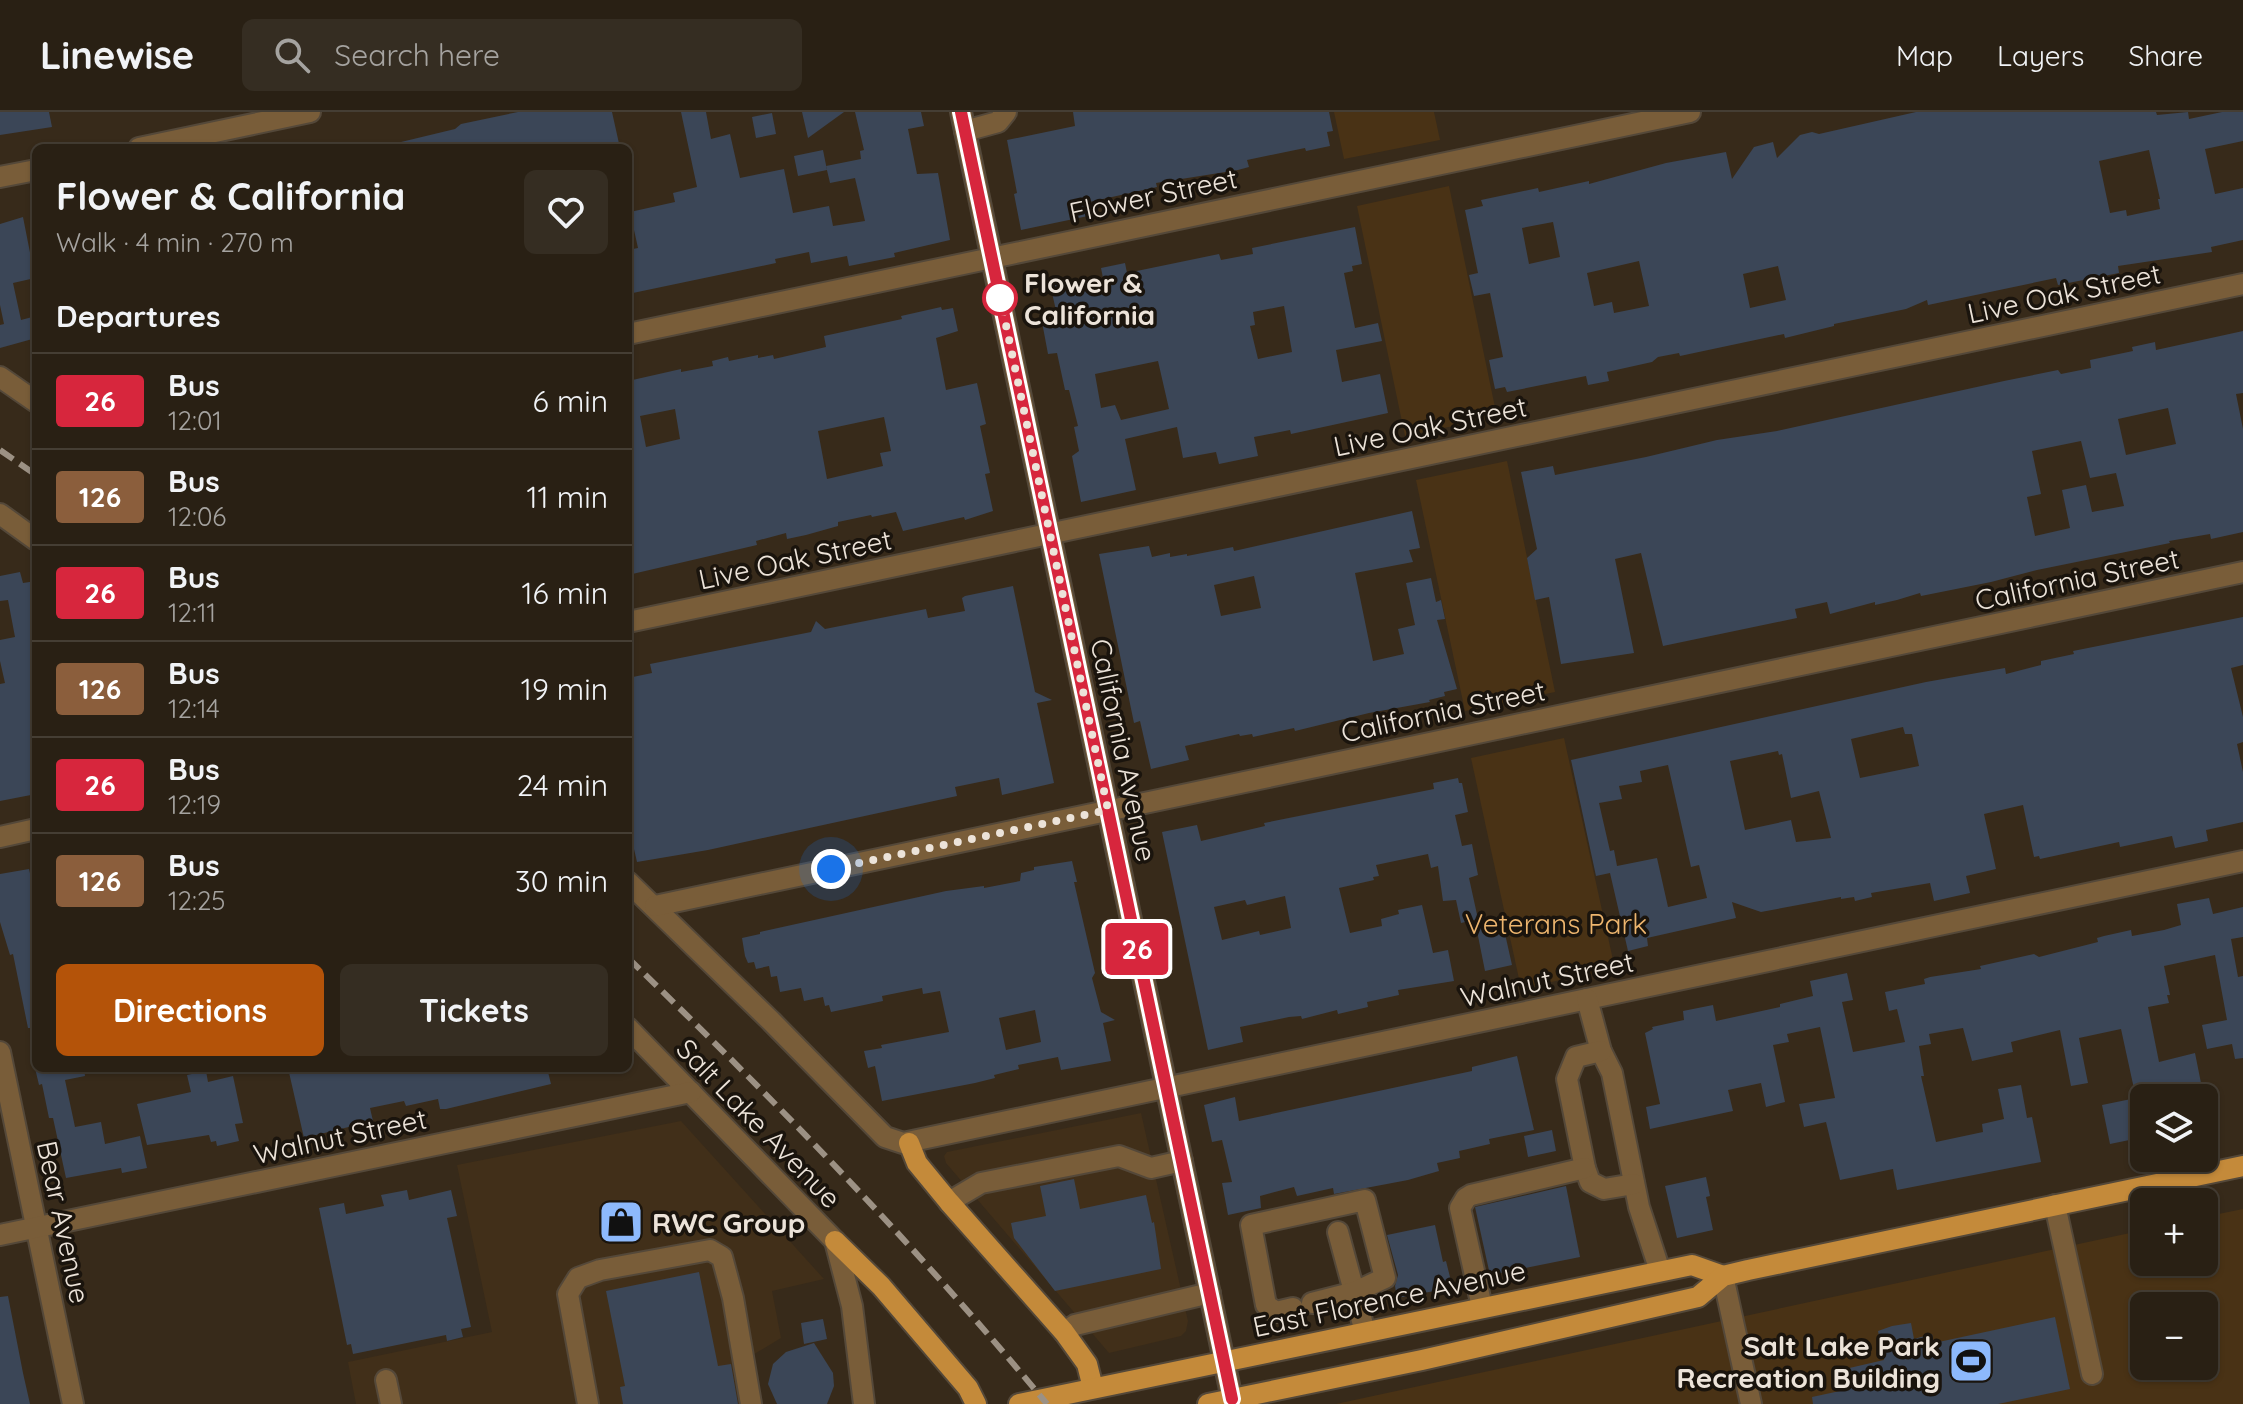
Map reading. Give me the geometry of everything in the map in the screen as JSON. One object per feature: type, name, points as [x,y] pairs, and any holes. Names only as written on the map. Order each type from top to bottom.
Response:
[{"type":"main road","points":[[909,1143],[917,1163],[1064,1332],[1087,1364],[1093,1388]]},
{"type":"main road","name":"East Florence Avenue","points":[[1208,1404],[1233,1402],[1698,1297],[1723,1276],[2243,1166]]},
{"type":"main road","points":[[835,1241],[881,1286],[968,1388],[976,1404]]},
{"type":"main road","name":"East Florence Avenue","points":[[1019,1404],[1692,1265],[1723,1276]]},
{"type":"street","points":[[158,144],[310,112]]},
{"type":"street","points":[[963,121],[998,122],[1006,112]]},
{"type":"street","name":"Flower Street","points":[[632,333],[1690,112]]},
{"type":"street","name":"California Avenue","points":[[963,121],[1233,1402]]},
{"type":"street","points":[[0,177],[32,171]]},
{"type":"street","name":"Live Oak Street","points":[[632,621],[2243,284]]},
{"type":"street","points":[[0,377],[32,399]]},
{"type":"street","points":[[0,514],[32,537]]},
{"type":"street","name":"California Street","points":[[655,906],[2243,572]]},
{"type":"street","points":[[0,837],[32,830]]},
{"type":"street","name":"Walnut Street","points":[[909,1143],[2243,861]]},
{"type":"street","points":[[632,886],[885,1137],[909,1143]]},
{"type":"street","points":[[1587,999],[1601,1051],[1612,1073],[1634,1184],[1660,1271]]},
{"type":"street","name":"Salt Lake Avenue","points":[[632,1032],[835,1241],[852,1306],[864,1404]]},
{"type":"street","points":[[1601,1051],[1576,1057],[1567,1079],[1585,1168],[1590,1182],[1604,1189],[1634,1184]]},
{"type":"street","name":"Bear Avenue","points":[[0,1052],[73,1404]]},
{"type":"street","name":"Walnut Street","points":[[0,1235],[691,1092]]},
{"type":"street","points":[[949,1202],[981,1183],[1119,1156],[1151,1168],[1182,1161]]},
{"type":"street","points":[[1482,1307],[1460,1208],[1466,1198],[1585,1168]]},
{"type":"street","points":[[1365,1200],[1385,1278],[1355,1292],[1276,1312],[1266,1305],[1251,1225],[1365,1200]]},
{"type":"street","points":[[2055,1205],[2092,1374]]},
{"type":"street","points":[[1338,1232],[1365,1332]]},
{"type":"street","points":[[588,1404],[568,1294],[578,1278],[600,1270],[710,1250],[722,1257],[733,1298],[751,1404]]},
{"type":"street","points":[[1723,1276],[1751,1404]]},
{"type":"street","points":[[1064,1332],[1075,1325],[1210,1293]]},
{"type":"street","points":[[386,1380],[391,1404]]},
{"type":"shaded area","points":[[1141,1113],[1188,1321],[1186,1331],[1181,1336],[1109,1353],[946,1163],[944,1156],[947,1152]]},
{"type":"shaded area","name":"RWC Group","points":[[681,1121],[824,1279],[772,1291],[781,1338],[751,1356],[761,1404],[356,1404],[348,1362],[492,1332],[457,1165]]},
{"type":"green space","points":[[1334,112],[1434,112],[1440,140],[1344,159]]},
{"type":"green space","points":[[1449,186],[1497,417],[1405,436],[1357,206]]},
{"type":"green space","points":[[1507,461],[1555,692],[1465,711],[1416,480]]},
{"type":"green space","name":"Veterans Park","points":[[1564,738],[1615,969],[1521,988],[1471,758]]},
{"type":"green space","points":[[2243,1209],[2243,1404],[1336,1404],[2130,1233],[2130,1276],[2218,1276],[2218,1214]]},
{"type":"building","points":[[0,112],[49,112],[52,127],[0,135]]},
{"type":"building","points":[[518,112],[612,112],[619,144],[401,144],[455,129],[461,124]]},
{"type":"building","points":[[681,112],[706,112],[711,139],[730,134],[740,178],[784,169],[793,213],[829,206],[833,226],[865,221],[855,178],[830,183],[826,166],[861,159],[860,151],[864,150],[855,112],[921,112],[924,126],[908,129],[917,174],[938,173],[950,240],[894,253],[895,257],[849,266],[847,256],[811,263],[809,252],[775,259],[776,263],[632,293],[632,249],[638,248],[632,212],[675,202],[673,193],[697,187]]},
{"type":"building","points":[[802,112],[844,112],[808,138]]},
{"type":"building","points":[[1073,112],[1329,112],[1333,131],[1327,132],[1330,146],[1247,160],[1249,167],[1238,170],[1156,183],[1157,187],[1085,203],[1088,216],[1021,230],[1007,140],[1075,126]]},
{"type":"building","points":[[1916,112],[2156,112],[2157,115],[2188,112],[2189,119],[2222,112],[2243,112],[2243,141],[2205,149],[2215,194],[2243,188],[2243,240],[2211,247],[2212,252],[2118,266],[2119,273],[2058,285],[2056,278],[1928,305],[1927,300],[1906,309],[1785,338],[1784,334],[1680,356],[1679,353],[1658,357],[1652,362],[1607,372],[1609,381],[1588,385],[1586,376],[1507,392],[1505,387],[1495,389],[1489,360],[1503,357],[1490,293],[1474,296],[1469,275],[1478,273],[1465,210],[1483,206],[1481,200],[1538,188],[1539,192],[1589,181],[1589,184],[1666,163],[1726,152],[1732,179],[1754,147],[1773,142],[1777,158],[1800,135],[1819,134]],"holes":[[[2149,150],[2160,209],[2127,216],[2126,210],[2110,213],[2099,161]],[[1553,222],[1560,257],[1529,264],[1522,228]],[[1639,261],[1649,306],[1614,313],[1612,302],[1594,306],[1587,273]],[[1778,266],[1786,300],[1750,308],[1743,274]]]},
{"type":"building","points":[[772,113],[776,134],[756,138],[752,117]]},
{"type":"building","points":[[823,150],[827,170],[798,176],[794,156]]},
{"type":"building","points":[[23,217],[32,279],[13,283],[21,320],[32,317],[32,339],[0,348],[0,325],[4,324],[0,305],[0,224]]},
{"type":"building","points":[[1355,227],[1362,264],[1352,266],[1353,271],[1344,273],[1355,328],[1378,323],[1382,341],[1336,350],[1342,382],[1380,374],[1388,413],[1291,434],[1290,430],[1254,437],[1258,456],[1219,464],[1216,452],[1183,458],[1177,427],[1125,439],[1136,490],[1081,502],[1072,456],[1079,451],[1074,427],[1078,426],[1069,390],[1065,390],[1057,353],[1048,354],[1042,322],[1058,319],[1049,280],[1065,277],[1067,286],[1103,278],[1101,268],[1125,263],[1127,273],[1219,254],[1221,260],[1253,254],[1252,248]],"holes":[[[1284,306],[1292,352],[1258,359],[1250,326],[1255,325],[1253,312]],[[1158,361],[1169,409],[1121,420],[1115,405],[1101,408],[1095,374]]]},
{"type":"building","points":[[941,307],[942,310],[953,308],[958,331],[936,338],[946,390],[977,383],[986,424],[980,426],[990,473],[985,474],[993,511],[965,520],[964,517],[903,531],[896,512],[871,515],[838,522],[838,526],[806,535],[787,539],[786,533],[756,541],[757,545],[632,574],[632,380],[681,369],[681,372],[713,366],[712,361],[728,357],[729,361],[773,355],[774,359],[826,347],[824,336],[902,319],[901,316]],"holes":[[[675,409],[680,439],[646,447],[640,416]],[[884,417],[891,451],[880,453],[883,466],[827,479],[818,431]]]},
{"type":"building","points":[[2243,331],[2243,393],[2236,394],[2243,429],[2243,532],[2211,539],[2210,534],[2169,541],[1991,582],[1921,596],[1920,593],[1830,614],[1827,602],[1795,609],[1797,618],[1663,646],[1641,553],[1615,559],[1634,653],[1561,664],[1549,597],[1535,600],[1527,558],[1537,549],[1521,472],[1553,466],[1555,475],[2058,370],[2061,374],[2091,368],[2090,360],[2133,351],[2132,347],[2155,342],[2156,350]],"holes":[[[2168,408],[2176,444],[2126,455],[2118,419]],[[2081,441],[2090,478],[2116,473],[2124,506],[2092,512],[2086,485],[2062,490],[2070,528],[2035,536],[2027,497],[2041,494],[2032,451]]]},
{"type":"building","points":[[1412,511],[1420,548],[1409,550],[1413,562],[1355,573],[1373,661],[1404,654],[1398,629],[1415,625],[1406,583],[1431,578],[1436,602],[1441,600],[1445,619],[1437,620],[1457,689],[1444,692],[1445,696],[1430,702],[1295,731],[1294,728],[1253,737],[1252,734],[1239,734],[1185,746],[1189,760],[1151,769],[1140,721],[1134,723],[1099,554],[1149,546],[1152,557],[1170,553],[1170,557],[1187,556],[1233,547],[1234,551]],"holes":[[[1254,576],[1261,608],[1221,616],[1214,585]]]},
{"type":"building","points":[[20,572],[23,583],[32,582],[32,795],[0,801],[0,684],[5,683],[0,661],[0,640],[15,637],[8,600],[0,601],[0,576]]},
{"type":"building","points":[[1013,586],[1035,692],[1052,700],[1037,703],[1054,783],[1002,795],[999,778],[955,787],[957,796],[708,850],[637,862],[632,849],[632,677],[652,673],[650,664],[811,632],[816,621],[825,629],[926,609],[928,618],[965,611],[962,598]]},
{"type":"building","points":[[2243,617],[2243,665],[2231,668],[2243,717],[2243,742],[2237,744],[2243,772],[2243,822],[2206,830],[2208,841],[2175,848],[2172,836],[2120,847],[2119,842],[2040,859],[2039,856],[2034,857],[2023,805],[1984,814],[1996,869],[1966,876],[1970,893],[1934,901],[1930,883],[1871,893],[1872,897],[1855,901],[1854,897],[1841,897],[1761,912],[1732,902],[1736,918],[1647,938],[1648,946],[1628,951],[1610,873],[1596,876],[1571,760],[1926,682],[2005,668],[2006,674],[2041,665],[2041,661],[2074,654],[2073,651]],"holes":[[[1903,727],[1905,734],[1912,734],[1919,766],[1860,778],[1851,739]],[[1778,751],[1779,755],[1782,754],[1791,798],[1819,791],[1831,838],[1796,842],[1791,820],[1745,830],[1730,761]],[[1668,765],[1691,867],[1699,865],[1707,898],[1668,907],[1657,858],[1617,866],[1614,850],[1610,851],[1599,803],[1622,799],[1619,786],[1642,782],[1640,771]]]},
{"type":"building","points":[[1458,778],[1462,783],[1468,812],[1455,815],[1462,846],[1472,844],[1478,875],[1469,878],[1478,919],[1461,923],[1456,900],[1443,901],[1438,866],[1431,868],[1428,854],[1376,865],[1379,876],[1373,877],[1374,880],[1339,888],[1350,933],[1382,926],[1381,919],[1399,914],[1398,910],[1422,905],[1433,953],[1448,950],[1454,981],[1398,990],[1399,995],[1367,1002],[1368,1007],[1338,1014],[1337,1010],[1302,1019],[1301,1016],[1289,1017],[1240,1027],[1243,1042],[1208,1050],[1162,832],[1197,825],[1201,841],[1265,826],[1264,823],[1434,789],[1433,783]],"holes":[[[1285,896],[1291,928],[1260,935],[1259,931],[1222,940],[1214,907],[1245,900],[1247,905]]]},
{"type":"building","points":[[1072,861],[1095,973],[1092,978],[1101,1012],[1115,1020],[1103,1023],[1111,1061],[1061,1070],[1058,1057],[1018,1065],[1019,1069],[975,1083],[882,1101],[875,1066],[868,1068],[864,1051],[949,1032],[940,991],[923,994],[922,988],[882,996],[883,1001],[831,1012],[829,1005],[825,1006],[823,997],[804,1001],[801,988],[780,992],[777,976],[771,977],[769,966],[756,969],[754,962],[748,963],[745,956],[742,938],[760,932],[946,891],[1020,881],[1021,873],[1034,870],[1034,867]],"holes":[[[1035,1010],[1041,1042],[1006,1050],[999,1018]]]},
{"type":"building","points":[[29,869],[32,882],[32,1028],[28,1028],[13,954],[10,955],[0,922],[0,874]]},
{"type":"building","points":[[2209,898],[2213,914],[2243,907],[2243,937],[2231,939],[2238,977],[2243,976],[2243,1058],[2235,1059],[2232,1044],[2207,1049],[2202,1025],[2227,1020],[2215,955],[2164,966],[2169,1003],[2148,1007],[2159,1062],[2195,1053],[2201,1083],[2133,1084],[2121,1029],[2079,1038],[2088,1083],[2071,1086],[2060,1030],[2011,1042],[2013,1052],[1972,1061],[1963,1028],[1929,1034],[1931,1044],[1919,1046],[1924,1076],[1921,1076],[1936,1142],[1983,1132],[1982,1124],[2004,1119],[1998,1089],[2021,1085],[2027,1118],[2032,1117],[2041,1162],[1897,1190],[1893,1169],[1840,1180],[1826,1122],[1804,1127],[1799,1104],[1835,1098],[1820,1027],[1787,1034],[1789,1042],[1773,1045],[1785,1102],[1766,1107],[1761,1083],[1728,1090],[1733,1111],[1650,1129],[1646,1107],[1660,1104],[1645,1033],[1652,1027],[1684,1020],[1683,1011],[1713,1005],[1716,1021],[1780,1007],[1780,1004],[1813,996],[1810,981],[1847,973],[1853,1000],[1842,1002],[1853,1052],[1905,1042],[1897,1009],[1889,1011],[1885,992],[1925,984],[1924,979],[1930,977],[1981,969],[1980,966],[2034,954],[2039,957],[2131,930],[2132,936],[2181,925],[2177,904]]},
{"type":"building","points":[[1501,916],[1512,965],[1485,971],[1475,921]]},
{"type":"building","points":[[1517,1056],[1534,1130],[1489,1139],[1490,1144],[1459,1151],[1460,1158],[1437,1163],[1439,1171],[1408,1180],[1334,1194],[1333,1188],[1297,1196],[1294,1187],[1260,1196],[1261,1208],[1228,1215],[1222,1183],[1232,1182],[1222,1140],[1212,1142],[1204,1105],[1235,1097],[1239,1121],[1472,1071],[1472,1067]]},
{"type":"building","points":[[36,1072],[84,1072],[85,1076],[65,1080],[75,1127],[101,1122],[105,1144],[140,1136],[147,1168],[122,1173],[121,1168],[66,1178],[53,1118],[49,1118],[42,1084],[39,1085]]},
{"type":"building","points":[[206,1072],[208,1082],[233,1076],[243,1123],[235,1124],[239,1141],[217,1146],[216,1141],[211,1142],[209,1135],[147,1145],[137,1104],[191,1092],[187,1075]]},
{"type":"building","points":[[289,1072],[548,1072],[551,1084],[446,1109],[440,1109],[438,1099],[406,1106],[404,1101],[370,1108],[373,1121],[304,1138]]},
{"type":"building","points":[[2130,1099],[2130,1140],[2110,1144],[2102,1105]]},
{"type":"building","points":[[1552,1130],[1556,1151],[1528,1157],[1524,1136]]},
{"type":"building","points":[[1706,1177],[1710,1196],[1706,1197],[1713,1230],[1677,1238],[1665,1186]]},
{"type":"building","points":[[1074,1179],[1080,1209],[1146,1195],[1154,1222],[1161,1269],[1055,1291],[1014,1238],[1011,1223],[1046,1216],[1040,1186]]},
{"type":"building","points":[[1566,1186],[1580,1257],[1490,1275],[1475,1207]]},
{"type":"building","points":[[407,1190],[409,1200],[451,1190],[457,1216],[447,1218],[471,1327],[461,1329],[463,1337],[447,1341],[446,1335],[353,1354],[351,1344],[347,1345],[319,1208],[344,1203],[346,1214],[384,1206],[381,1195]]},
{"type":"building","points":[[1435,1225],[1443,1262],[1446,1261],[1451,1281],[1444,1285],[1445,1289],[1397,1298],[1395,1286],[1398,1275],[1387,1235]]},
{"type":"building","points":[[699,1272],[718,1366],[731,1364],[738,1404],[623,1404],[620,1387],[625,1386],[606,1291]]},
{"type":"building","points":[[8,1296],[30,1404],[0,1404],[0,1297]]},
{"type":"building","name":"Salt Lake Park Recreation Building","points":[[2055,1317],[2070,1389],[1998,1404],[1813,1404],[1812,1397],[1849,1389],[1845,1369],[1884,1360],[1878,1331],[1911,1323],[1914,1339],[1932,1334],[1934,1343]]},
{"type":"building","points":[[823,1319],[827,1339],[804,1344],[801,1323]]},
{"type":"building","points":[[814,1343],[833,1373],[834,1386],[827,1404],[777,1404],[768,1384],[773,1364],[786,1352]]},
{"type":"railway","points":[[0,450],[32,472]]},
{"type":"railway","points":[[632,962],[844,1175],[1047,1404]]},
{"type":"bus line","name":"26","points":[[961,112],[1232,1399]]},
{"type":"place","name":"Flower & California","points":[[1000,298]]},
{"type":"place","name":"RWC Group","points":[[621,1222]]},
{"type":"place","name":"Salt Lake Park Recreation Building","points":[[1971,1361]]},
{"type":"route","points":[[831,869],[1108,810],[998,287],[1000,298]]}]
